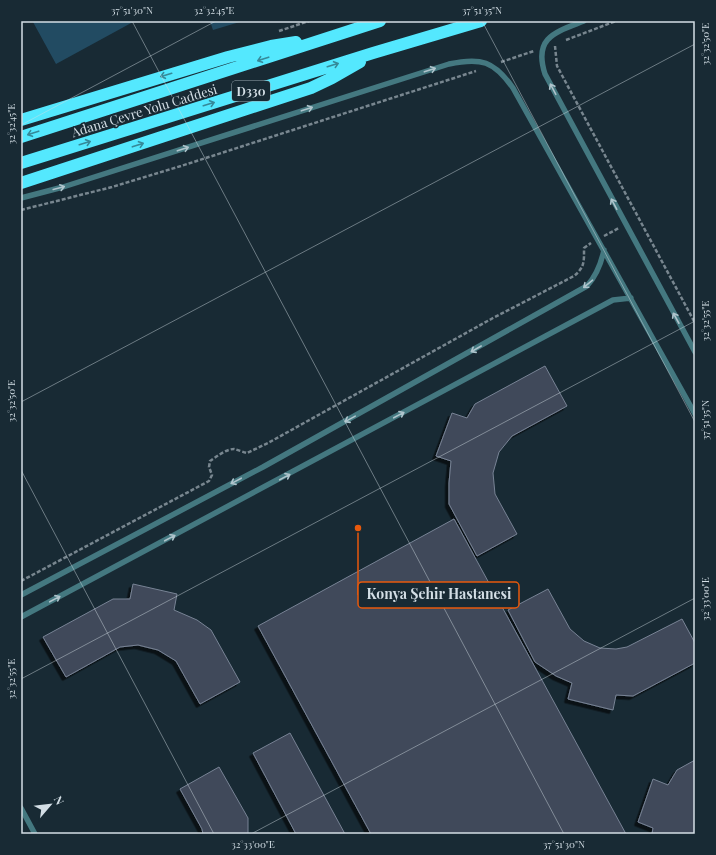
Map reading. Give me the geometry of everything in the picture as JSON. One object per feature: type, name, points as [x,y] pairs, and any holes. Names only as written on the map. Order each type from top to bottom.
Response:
[{"type":"highway","name":"Adana Çevre Yolu Caddesi","points":[[21,137],[380,21]]},
{"type":"highway","name":"Adana Çevre Yolu Caddesi","points":[[21,162],[481,21]]},
{"type":"highway","points":[[21,120],[228,57],[271,46],[340,34]]},
{"type":"highway","points":[[21,183],[311,88],[350,68],[373,53]]},
{"type":"lane","points":[[584,21],[554,34],[547,39],[543,48],[542,58],[548,81],[695,352]]},
{"type":"lane","points":[[21,198],[64,187],[449,64],[472,61],[485,62],[504,75],[513,88],[695,414]]},
{"type":"lane","points":[[21,595],[263,467],[587,286],[594,279],[601,264],[604,250]]},
{"type":"lane","points":[[21,617],[613,300],[619,298],[631,298]]},
{"type":"lane","points":[[21,808],[35,834]]},
{"type":"path","points":[[561,41],[616,21]]},
{"type":"path","points":[[21,210],[112,187],[181,166],[492,66],[555,44],[557,66],[695,323]]},
{"type":"path","points":[[21,581],[209,481],[212,475],[209,467],[210,460],[217,456],[228,450],[234,449],[247,453],[268,443],[493,318],[574,276],[581,270],[584,264],[584,248],[638,218]]},
{"type":"shaded area","points":[[210,21],[243,21],[213,30]]},
{"type":"shaded area","points":[[33,22],[133,22],[56,64]]},
{"type":"building","points":[[545,366],[567,406],[512,436],[499,452],[493,473],[495,494],[517,534],[477,556],[449,504],[451,461],[436,456],[452,413],[467,418],[475,404]]},
{"type":"building","points":[[454,519],[626,834],[371,834],[258,626]]},
{"type":"building","points":[[133,584],[177,594],[174,610],[197,620],[211,630],[240,682],[200,704],[176,661],[158,650],[138,645],[120,647],[66,677],[43,637],[113,599],[130,599]]},
{"type":"building","points":[[548,589],[570,629],[584,641],[600,648],[616,649],[627,647],[682,619],[695,643],[695,663],[633,696],[616,695],[613,710],[568,699],[572,683],[556,676],[535,662],[508,610]]},
{"type":"building","points":[[290,733],[345,834],[296,834],[253,753]]},
{"type":"building","points":[[695,760],[695,834],[652,834],[653,828],[638,822],[653,779],[668,785],[677,770]]},
{"type":"building","points":[[219,767],[248,818],[248,834],[203,834],[202,829],[180,789]]},
{"type":"place","name":"Konya Şehir Hastanesi","points":[[358,528]]}]
